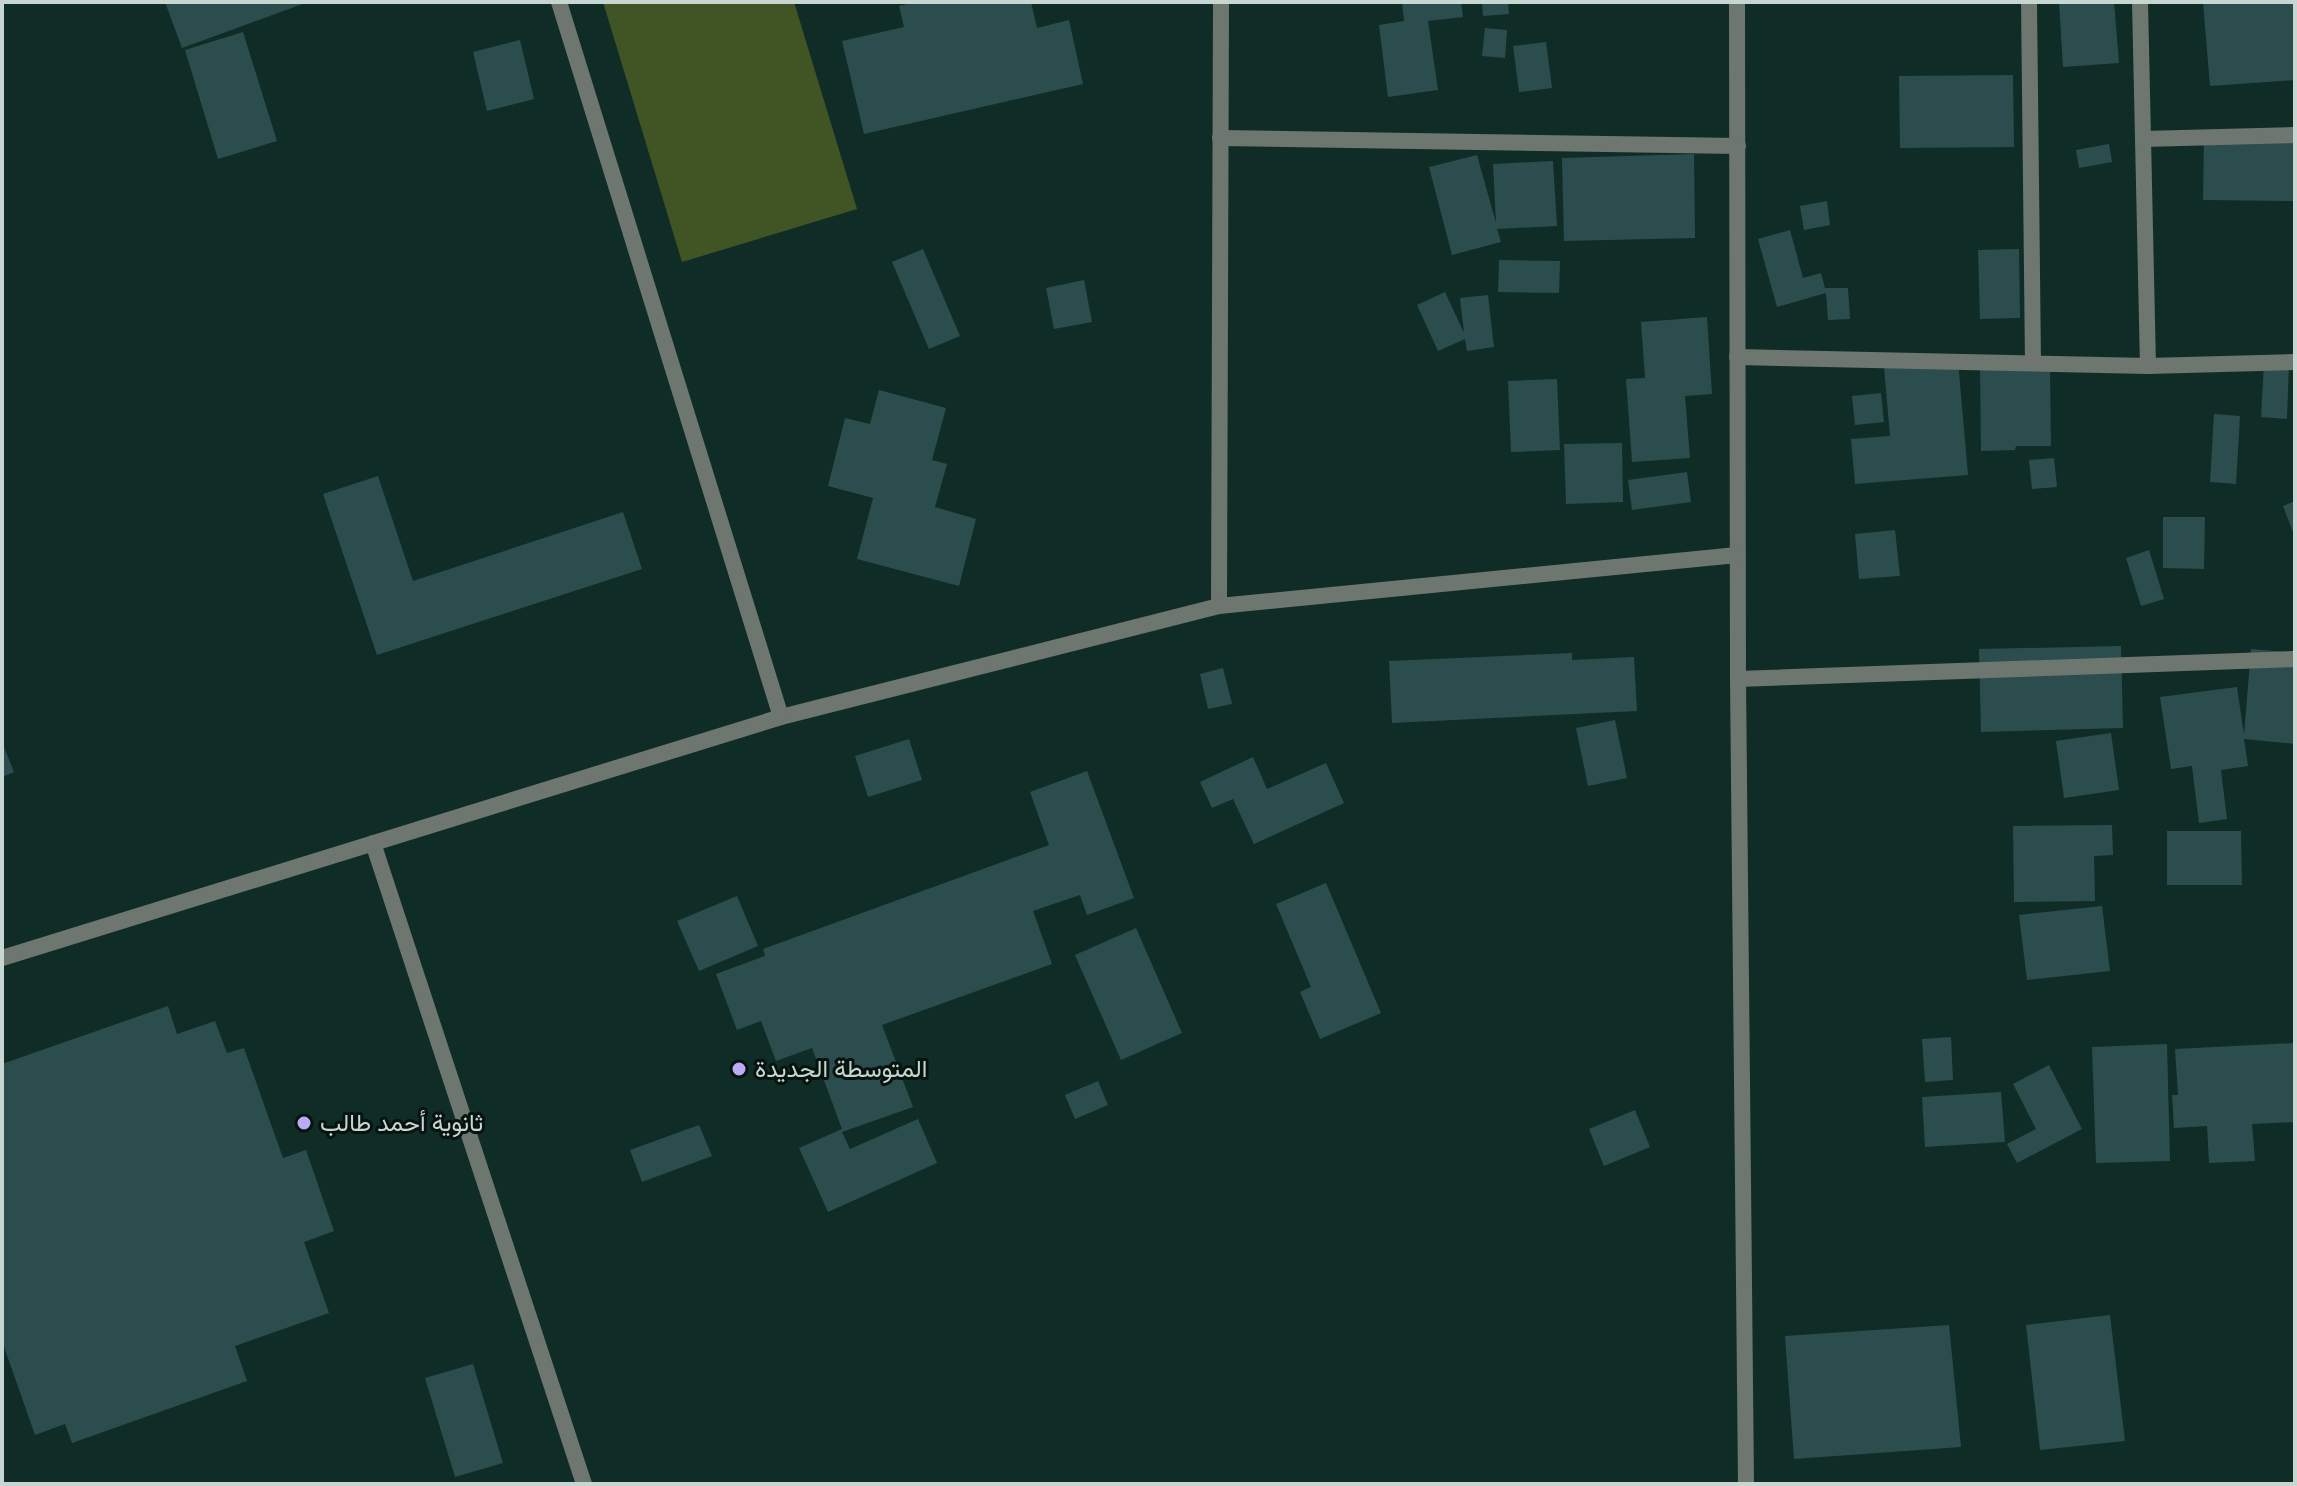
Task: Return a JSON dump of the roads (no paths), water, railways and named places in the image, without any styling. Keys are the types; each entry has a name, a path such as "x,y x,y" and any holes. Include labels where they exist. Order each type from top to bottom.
{"street":[{"path":"559,2 781,717"},
{"path":"1219,606 1221,2"},
{"path":"1737,2 1737,555 1746,1484"},
{"path":"2029,2 2033,363"},
{"path":"2140,2 2148,366"},
{"path":"2143,139 2295,135"},
{"path":"1220,138 1738,146"},
{"path":"1737,357 2148,366 2295,362"},
{"path":"2,958 781,717 1219,606 1737,555"},
{"path":"1738,679 2295,659"},
{"path":"373,843 584,1484"}],"place":[{"name":"المتوسطة الجديدة","path":"739,1069"},
{"name":"ثانوية أحمد طالب","path":"304,1123"}]}
